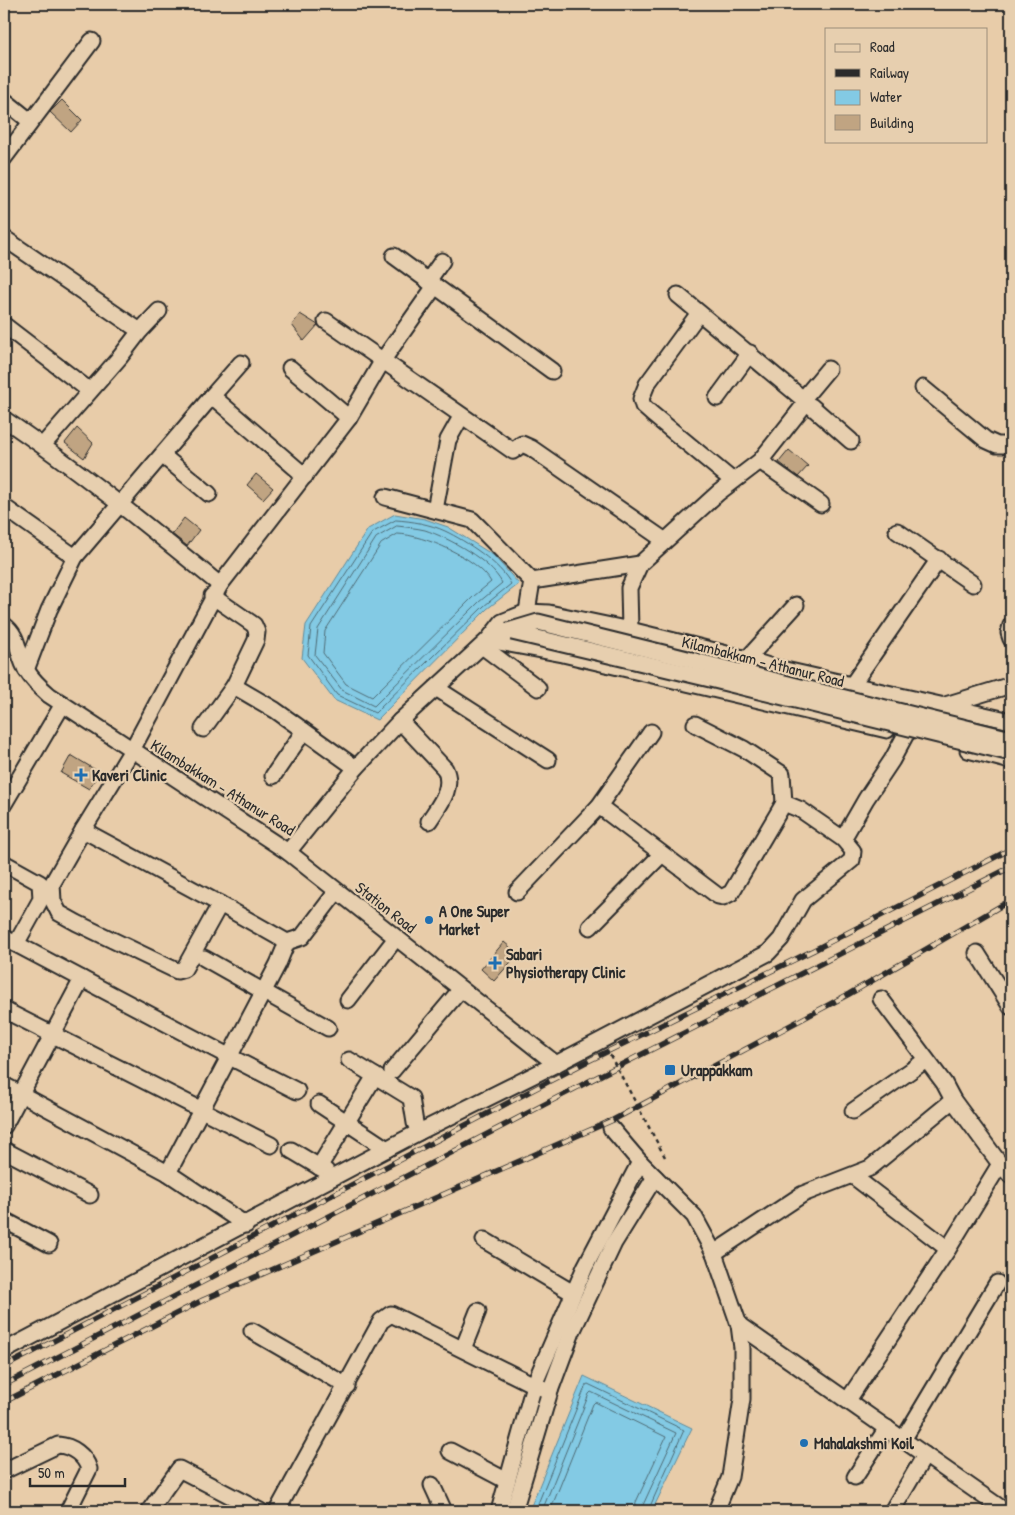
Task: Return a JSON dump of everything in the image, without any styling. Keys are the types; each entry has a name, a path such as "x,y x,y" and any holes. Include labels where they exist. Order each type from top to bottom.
{"street":[{"path":"4,158 30,120 92,40"},
{"path":"4,100 30,120"},
{"path":"4,238 140,331"},
{"path":"394,256 552,371"},
{"path":"220,904 184,969 177,970 77,924 59,913 52,902 52,884 132,750 216,590 349,418 382,360 431,283 442,261"},
{"path":"678,295 750,353 851,440"},
{"path":"43,445 159,311"},
{"path":"699,313 647,384 641,399 643,406 733,481"},
{"path":"326,321 513,452 522,444 531,448 664,540"},
{"path":"4,325 90,391"},
{"path":"717,398 750,353"},
{"path":"26,670 49,610 75,557 241,363"},
{"path":"290,368 349,418"},
{"path":"630,630 629,588 640,564 664,540 733,481 760,461 828,369"},
{"path":"923,388 986,440 996,445 1011,445"},
{"path":"212,396 305,476"},
{"path":"435,510 448,440 460,416"},
{"path":"4,418 121,504 254,625 256,640 234,686 203,729"},
{"path":"162,455 209,494"},
{"path":"760,461 821,504"},
{"path":"385,497 472,520 532,581"},
{"path":"4,507 75,557"},
{"path":"897,530 973,584"},
{"path":"852,685 939,559"},
{"path":"532,581 640,564"},
{"path":"527,612 532,581"},
{"path":"747,659 796,605"},
{"path":"485,643 502,622 527,612 549,613 630,630 772,667 1011,721"},
{"name":"Kilambakkam - Athanur Road","path":"4,625 16,639 26,670 35,682 63,704 288,852 356,768 400,721 485,643 508,631 538,622 1011,739"},
{"path":"1011,625 1009,633 1011,639"},
{"name":"Kilambakkam - Athanur Road","path":"508,631 1011,753"},
{"path":"485,643 538,688"},
{"path":"485,643 563,654 906,734 1011,761"},
{"path":"843,839 906,734 942,706 1011,685"},
{"path":"234,686 275,710 356,768"},
{"path":"436,688 548,760"},
{"path":"4,804 63,704"},
{"path":"400,721 445,769 449,778 445,794 429,821"},
{"path":"599,806 718,896 726,896 731,893 784,803 782,774 744,749 695,724"},
{"path":"273,776 304,731"},
{"path":"517,892 599,806 651,732"},
{"path":"4,1351 246,1225 419,1132 556,1064 768,953 781,939 796,909 803,900 852,860 853,851 843,839 801,810 784,803"},
{"path":"83,830 287,942"},
{"name":"Station Road","path":"288,852 556,1064"},
{"path":"590,927 662,854"},
{"path":"4,863 40,883 41,899 10,941 297,1091"},
{"path":"168,1173 230,1057 287,942 302,937 337,891"},
{"path":"348,1000 396,938"},
{"path":"976,953 1011,1007"},
{"path":"204,958 328,1028"},
{"path":"4,1126 82,979"},
{"path":"392,1071 461,989"},
{"path":"881,999 944,1083 952,1100 1011,1176"},
{"path":"4,1010 271,1145"},
{"path":"349,1060 411,1098 415,1123 419,1132"},
{"path":"853,1111 926,1060"},
{"path":"319,1167 375,1076"},
{"path":"4,1085 168,1173 246,1225"},
{"path":"714,1253 803,1194 854,1176 870,1168 952,1100"},
{"path":"319,1104 387,1149"},
{"path":"611,1128 640,1162 694,1216 714,1253 739,1325 742,1348 742,1399 730,1477 716,1511"},
{"path":"4,1150 90,1195"},
{"path":"291,1150 335,1177"},
{"path":"499,1511 534,1385 573,1293 610,1216 640,1162"},
{"path":"848,1400 948,1249 1000,1164"},
{"path":"854,1176 948,1249"},
{"path":"514,1511 550,1391 572,1332 614,1243 655,1177"},
{"path":"4,1220 49,1244"},
{"path":"484,1240 573,1293"},
{"path":"903,1440 997,1283"},
{"path":"463,1349 478,1311"},
{"path":"277,1511 381,1321 391,1314 534,1385 550,1391"},
{"path":"739,1325 1005,1511"},
{"path":"252,1331 347,1386"},
{"path":"854,1477 887,1428"},
{"path":"4,1471 58,1445 73,1449 86,1461 89,1470 68,1511"},
{"path":"450,1451 507,1481"},
{"path":"892,1511 925,1455"},
{"path":"149,1511 179,1469 260,1511"},
{"path":"432,1485 444,1511"}],"path":[{"path":"610,1055 665,1157"}],"water":[{"path":"395,514 425,519 448,527 493,555 519,584 487,609 377,720 334,700 302,658 306,625 368,529"},
{"path":"584,1376 692,1428 652,1511 529,1511"}],"building":[{"path":"62,100 82,120 71,132 50,112"},
{"path":"300,314 318,325 304,341 292,325"},
{"path":"77,428 93,443 84,458 65,443"},
{"path":"789,450 808,466 798,477 779,462"},
{"path":"256,474 273,488 263,499 247,485"},
{"path":"184,518 199,530 187,546 172,534"},
{"path":"71,755 99,772 89,789 61,773"},
{"path":"504,942 518,954 494,981 481,969"}],"railway":[{"path":"4,1367 584,1063 814,950 1011,849"},
{"path":"4,1385 601,1075 1011,867"},
{"path":"4,1402 203,1300 613,1120 849,994 1011,900"}],"place":[{"name":"Kaveri Clinic","path":"81,775"},
{"name":"A One Super Market","path":"429,920"},
{"name":"Sabari Physiotherapy Clinic","path":"495,963"},
{"name":"Urappakkam","path":"670,1070"},
{"name":"Mahalakshmi Koil","path":"804,1443"}]}
